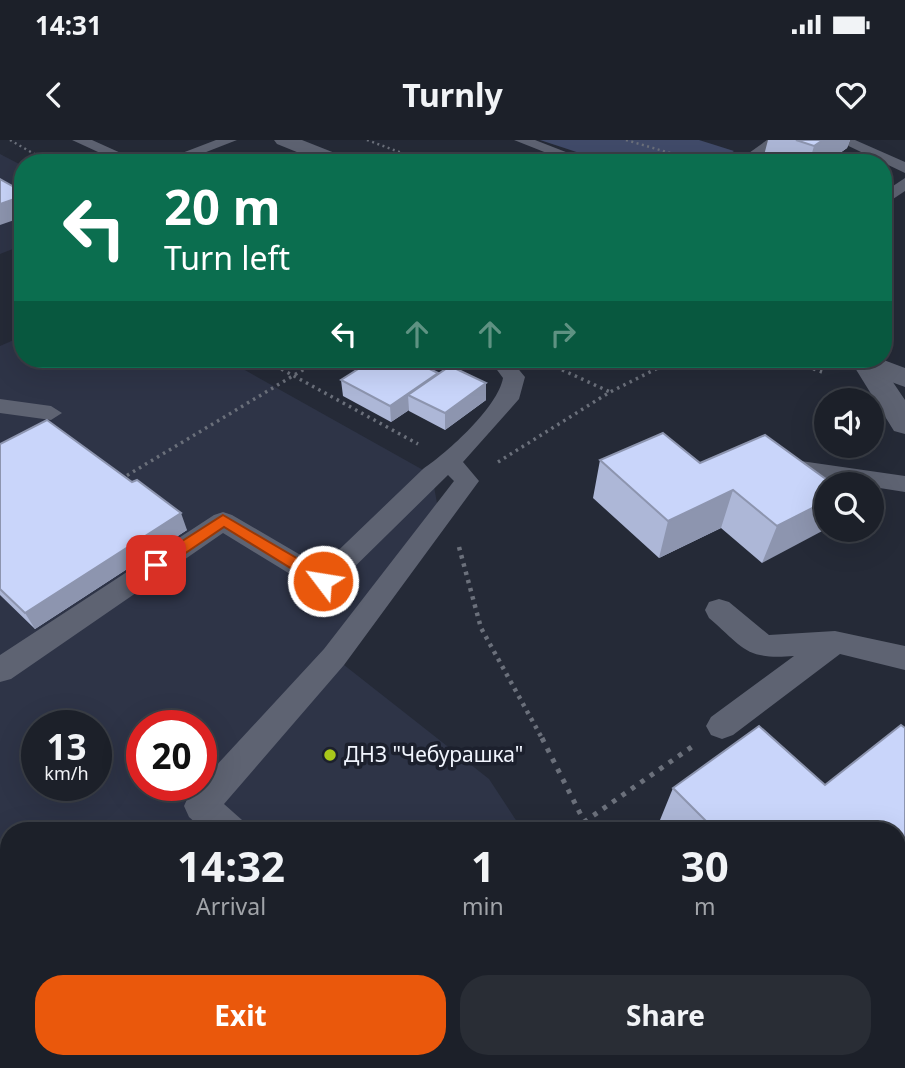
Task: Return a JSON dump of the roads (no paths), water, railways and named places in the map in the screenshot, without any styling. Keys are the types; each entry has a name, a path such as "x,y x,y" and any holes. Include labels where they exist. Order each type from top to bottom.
{"street":[{"path":"284,140 320,154"},
{"path":"865,368 905,424"},
{"path":"879,368 905,378"}],"lane":[{"path":"79,140 114,154"},
{"path":"189,154 230,140"},
{"path":"521,140 561,154"},
{"path":"756,154 778,140"},
{"path":"843,140 874,154"},
{"path":"220,822 201,806 334,657 511,394 514,377 506,368"},
{"path":"0,406 51,413"},
{"path":"758,463 905,484"},
{"path":"0,670 223,520 323,581 432,475 458,471"},
{"path":"719,610 763,647 835,642 905,658"},
{"path":"722,726 835,642"}],"place":[{"name":"ДНЗ \"Чебурашка\"","path":"330,755"}]}
